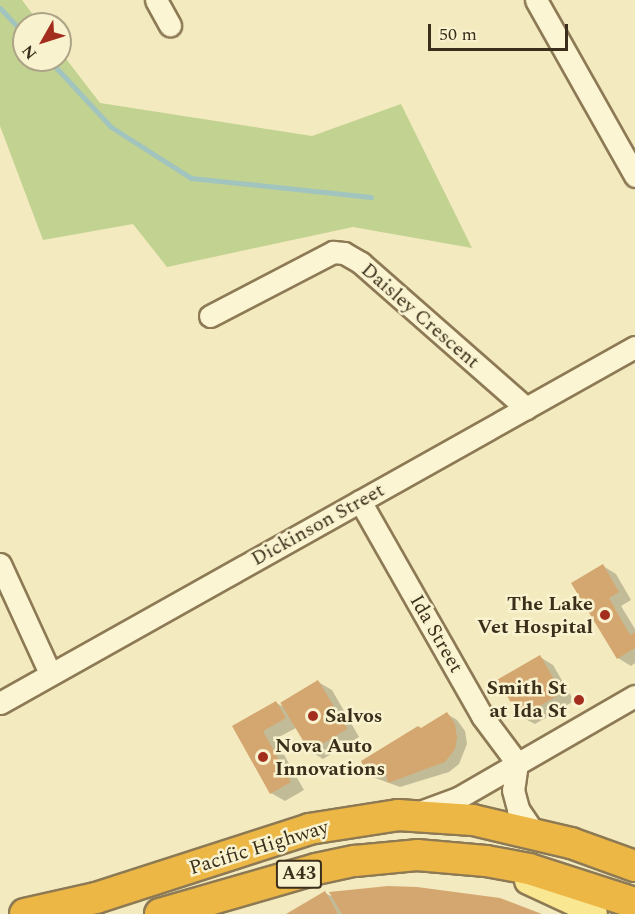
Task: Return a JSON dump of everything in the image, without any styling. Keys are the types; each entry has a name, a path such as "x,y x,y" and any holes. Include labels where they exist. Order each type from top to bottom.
{"highway":[{"name":"Pacific Highway","path":"25,914 96,898 309,829 384,817 411,815 473,820 536,834 635,866"},
{"name":"Pacific Highway","path":"160,914 316,868 355,861 417,855 486,861 529,869 635,903"}],"main road":[{"path":"486,861 582,905 593,914"}],"street":[{"path":"156,0 170,24"},
{"path":"536,0 635,176"},
{"name":"Daisley Crescent","path":"210,316 333,252 344,253 361,263 526,408"},
{"name":"Dickinson Street","path":"0,703 635,347"},
{"name":"Ida Street","path":"360,501 483,716 517,763"},
{"path":"0,564 50,673"},
{"path":"411,815 458,798 635,696"},
{"path":"517,763 513,790 518,808 536,834"}],"green space":[{"path":"0,0 22,0 31,12 12,12 12,72 72,72 72,67 100,103 312,136 401,104 472,248 353,227 167,267 133,224 43,240 0,126"}],"building":[{"name":"The Lake Vet Hospital","path":"603,564 619,592 609,598 630,635 635,632 635,648 617,659 571,583"},
{"path":"540,655 562,693 520,718 498,680"},
{"name":"Salvos","path":"318,680 347,729 310,752 280,703"},
{"name":"Nova Auto Innovations","path":"276,701 286,718 263,731 291,782 270,794 232,726"},
{"path":"447,712 455,724 457,738 455,749 445,762 388,783 386,775 369,777 361,761 418,726 421,728"},
{"path":"388,886 417,887 500,898 542,914 342,914 329,892"},
{"path":"325,891 338,914 286,914"}],"waterway":[{"path":"0,8 12,21"},
{"path":"60,72 111,127 191,178 371,197"}],"place":[{"name":"The Lake Vet Hospital","path":"605,615"},
{"name":"Smith St at Ida St","path":"579,700"},
{"name":"Salvos","path":"313,716"},
{"name":"Nova Auto Innovations","path":"263,757"}]}
